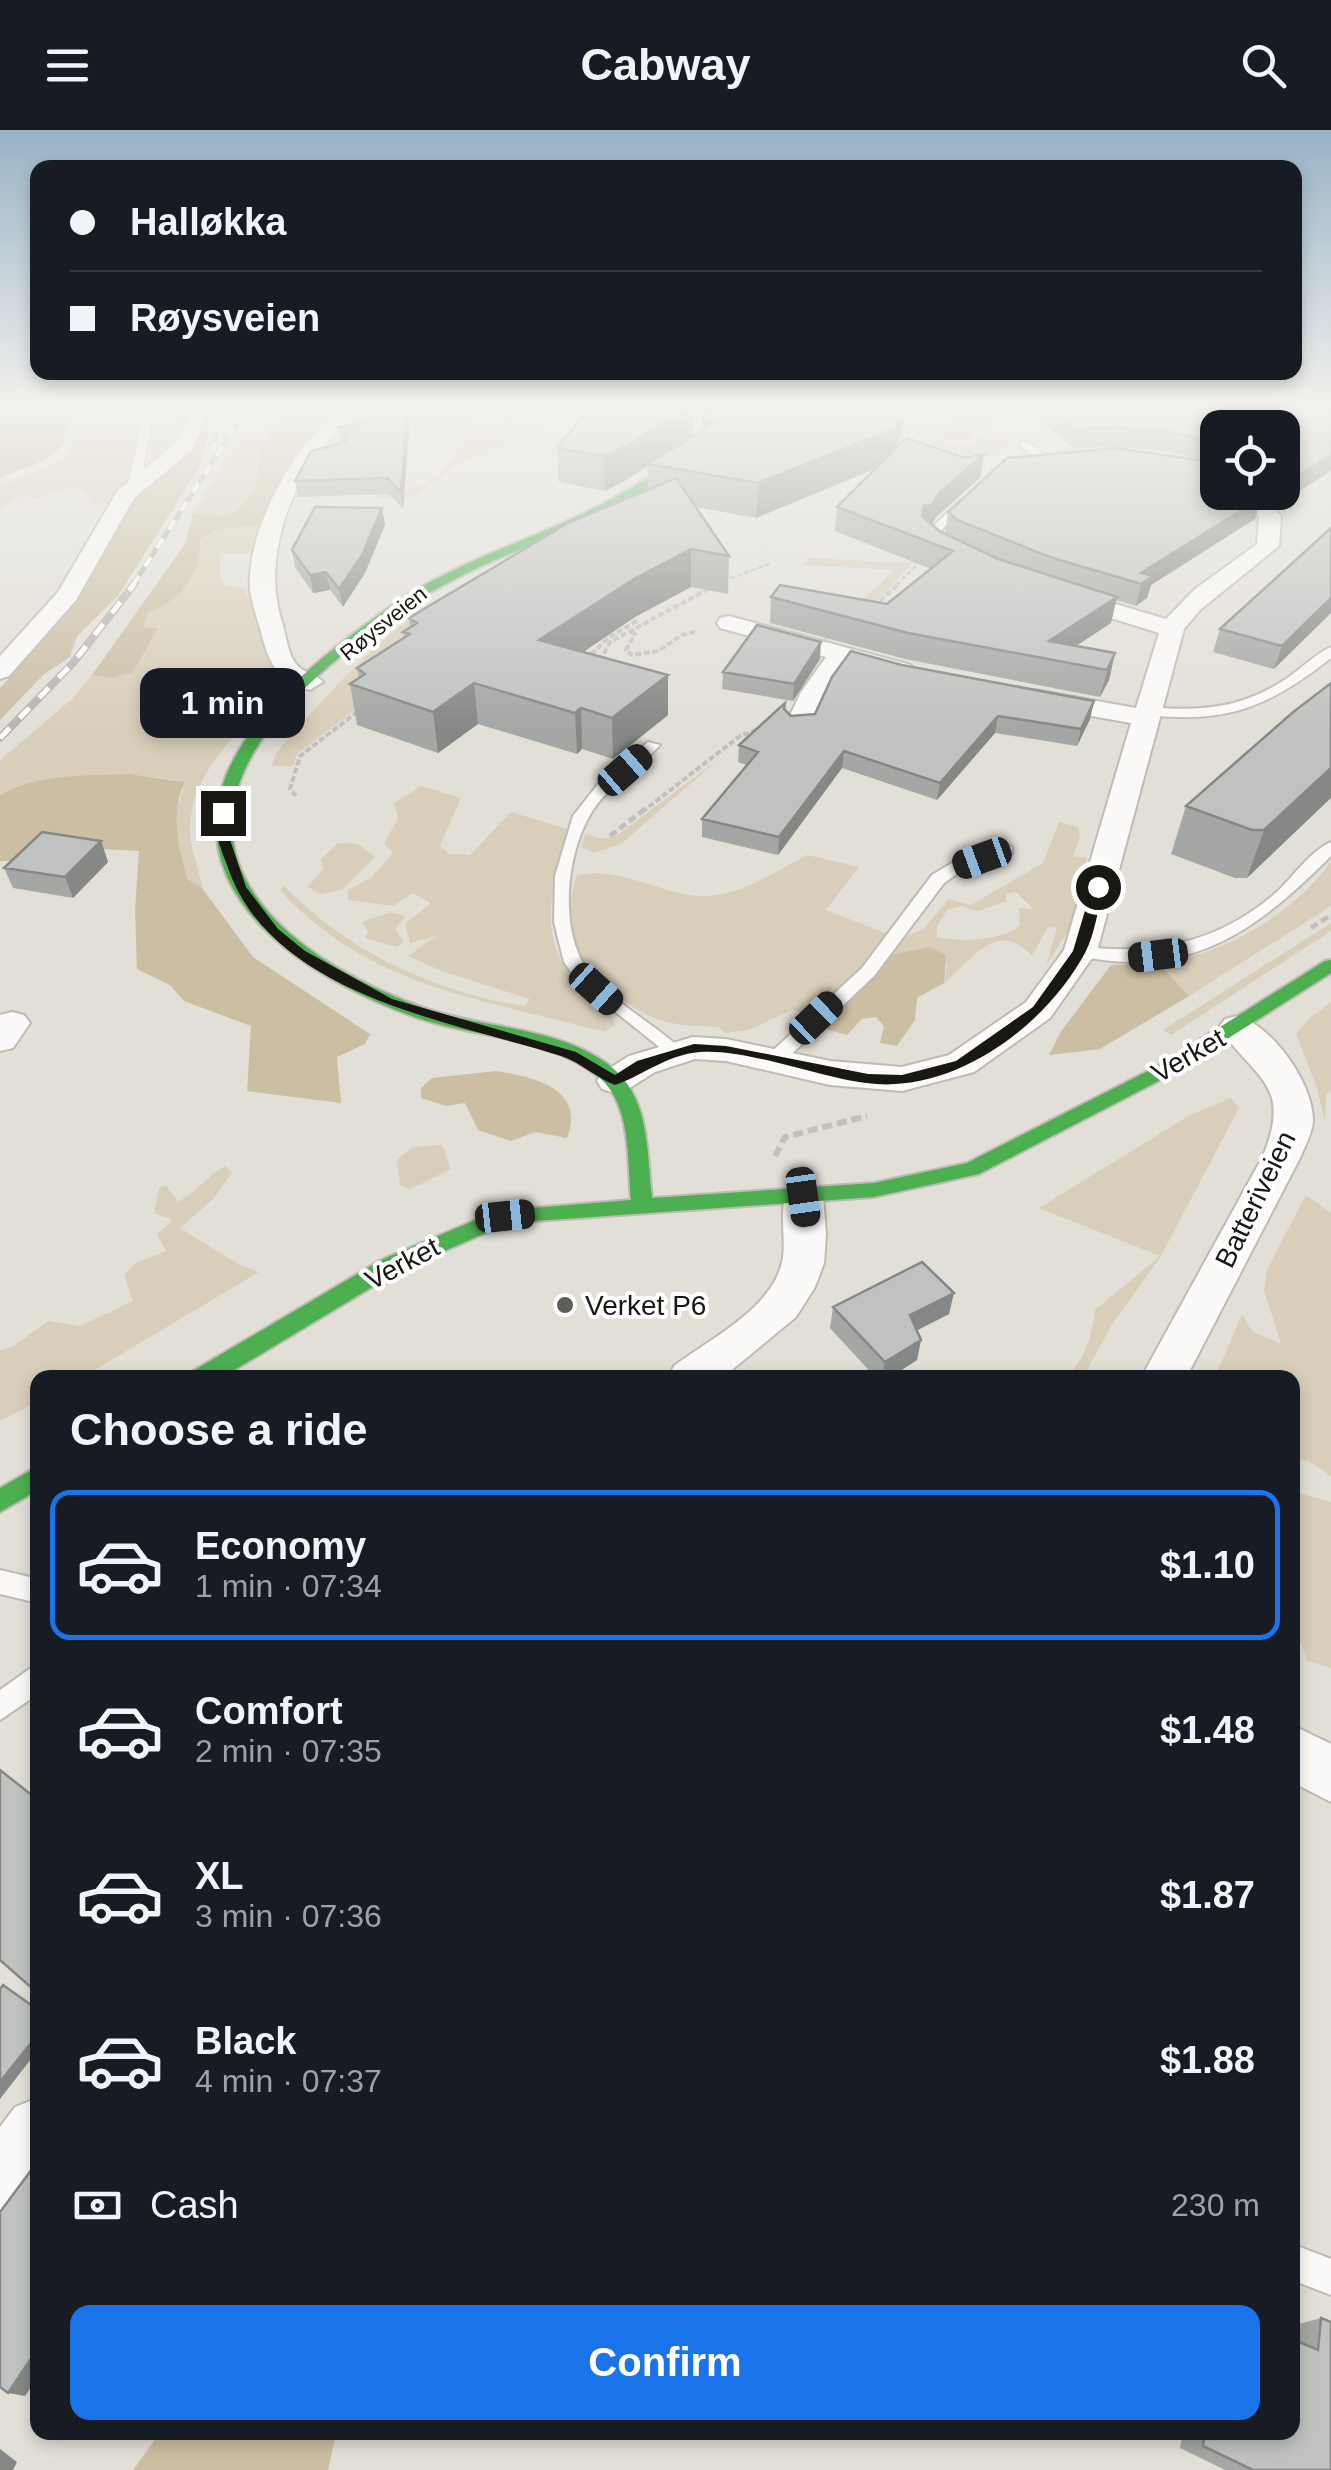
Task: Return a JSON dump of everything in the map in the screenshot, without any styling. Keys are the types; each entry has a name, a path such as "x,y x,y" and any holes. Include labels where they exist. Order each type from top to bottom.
{"street":[{"path":"0,671 68,595 113,513"},
{"path":"278,513 261,575 263,599 283,668 292,677 310,682"},
{"name":"Røysveien","path":"590,513 483,558 400,605 310,682 247,752 226,794 220,828 229,863 274,932 352,984 431,1017 571,1055 615,1081"},
{"path":"642,1206 627,1105 615,1081 673,1052 726,1050 868,1079 902,1080 961,1064 1038,1010 1080,951 1172,629 1192,603 1241,571 1268,546 1267,513"},
{"path":"1036,587 1172,629"},
{"path":"729,623 920,674"},
{"path":"802,718 832,653"},
{"path":"1016,694 1147,714"},
{"name":"Verket","path":"215,1370 469,1228 505,1216 803,1197 874,1190 972,1170 1166,1070 1331,965"},
{"name":"Batteriveien","path":"1166,1370 1282,1156 1294,1122 1279,1074 1262,1049 1237,1027"},
{"path":"700,1370 770,1315 798,1286 806,1262 808,1235 803,1197"},
{"path":"0,1501 30,1481"},
{"path":"1300,1756 1331,1775"},
{"path":"0,2181 30,2141"}],"lane":[{"path":"943,547 942,522 952,513"},
{"path":"1147,714 1202,716 1240,710 1280,691 1331,651"},
{"path":"653,745 597,795 582,816 569,857 559,919 569,954 581,976 673,1052"},
{"path":"1080,951 1127,959 1192,948 1264,912 1331,847"},
{"path":"774,1060 868,972 938,879 958,866 1006,850"},
{"path":"0,1582 30,1588"},
{"path":"0,1707 30,1683"},
{"path":"1300,2265 1331,2277"}],"path":[{"path":"832,653 919,562 943,547"},
{"path":"598,665 610,642 715,585 769,564"},
{"path":"582,663 608,638 638,620"},
{"path":"630,632 635,634 626,650 632,655 658,652 682,635 695,632"},
{"path":"296,796 290,789 300,756 370,702"},
{"path":"569,857 614,834 651,808 740,736 802,718"},
{"path":"1298,936 1331,915"},
{"path":"775,1162 775,1150 785,1137 880,1113"}],"shaded area":[{"path":"122,513 170,513 118,596 77,636 70,657 44,674 0,720 0,688 44,638 111,541"},
{"path":"193,513 268,513 263,525 219,529 199,539 194,574 170,602 149,612 143,627 158,629 132,673 111,678 92,675 185,544"},
{"path":"194,513 231,513 216,517"},
{"path":"263,525 250,553 220,553 220,579 225,586 244,588 256,612 271,650 275,690 219,755 198,791 190,834 202,888 187,880 174,820 185,782 130,776 45,781 28,783 0,795 0,760 72,699 92,675 111,678 157,629 143,627 168,580 200,538 230,527"},
{"path":"514,558 360,706 297,754 293,766 271,766 277,752 305,720 383,641 441,597"},
{"path":"808,558 914,561 874,605 824,642 823,634 895,570 803,565"},
{"path":"719,759 621,844 594,853 582,847 585,834 603,839 616,836"},
{"path":"128,774 185,782 176,818 187,879 202,888 253,957 370,1034 365,1044 337,1057 341,1103 247,1091 251,1026 184,1001 170,985 137,969 139,851 47,846 17,861 0,861 0,795 46,779"},
{"path":"421,786 461,798 440,846 449,854 470,855 511,812 567,829 551,910 556,949 565,967 615,1025 605,1031 588,1028 423,983 348,947 313,922 280,890 284,886 336,930 394,966 458,991 525,1006 530,999 408,956 436,936 410,943 405,924 431,903 413,893 393,906 348,900 348,890 372,877 393,853 384,844 398,818 394,803"},
{"path":"1059,822 1078,827 1080,837 1073,856 1087,858 1086,868 1069,929 1046,966 1057,928 1048,927 1032,956 1007,941 984,947 944,983 947,965 929,947 891,955 901,939 924,928 949,899 971,905 1043,863","holes":["1016,892 1033,909 1019,908 1020,925 1004,934 969,940 937,937 937,926 947,910 961,906 978,911 1006,901 1006,894"]},
{"path":"338,843 358,844 375,857 342,890 320,894 308,887 323,869 321,859"},
{"path":"807,855 859,867 826,910 890,935 846,984 800,1023 802,1013 793,1010 748,1030 725,1033 719,1027 680,1025 657,1019 630,1005 604,984 583,958 571,930 577,875 609,874 684,894 713,896 755,883"},
{"path":"1331,862 1331,906 1189,996 1158,963 1207,951 1254,929 1297,899"},
{"path":"390,912 406,916 395,929 404,942 397,947 365,938 368,931 362,922"},
{"path":"1331,923 1331,931 1171,1035 1163,1030"},
{"path":"929,947 946,955 944,983 917,998 915,1020 897,1046 880,1043 884,1026 876,1017 862,1019 847,1035 819,1027 865,986 891,955"},
{"path":"1158,963 1189,996 1100,1049 1049,1055 1060,1033 1111,965"},
{"path":"1331,1002 1331,1090 1326,1095 1325,1123 1317,1088 1296,1034"},
{"path":"496,1071 541,1082 563,1097 571,1121 567,1138 535,1132 511,1141 478,1130 465,1103 446,1106 421,1098 421,1088 432,1078"},
{"path":"1231,1098 1239,1108 1161,1256 1113,1323 1087,1370 1072,1370 1086,1347 1095,1310 1160,1256 1039,1208 1190,1115"},
{"path":"442,1145 451,1169 409,1190 400,1185 397,1160 413,1147"},
{"path":"225,1166 232,1173 213,1199 180,1228 240,1265 259,1272 95,1370 30,1370 30,1406 0,1421 0,1350 12,1347 48,1321 80,1326 133,1301 124,1275 136,1263 166,1251 157,1234 173,1220 154,1213 159,1188 166,1185 178,1202"},
{"path":"1306,1195 1331,1213 1331,1476 1300,1459 1300,1370 1218,1370 1242,1314 1252,1331 1281,1344 1264,1290 1267,1269"},
{"path":"1300,1494 1331,1502 1331,1668 1308,1661 1300,1642"},
{"path":"154,2440 334,2440 328,2470 133,2470"}],"building":[{"path":"312,513 380,513 362,555 339,589 326,572 310,575 292,550"},
{"path":"592,513 700,513 729,556 691,549 634,579 539,640 668,675 612,718 581,708 575,713 474,683 433,712 350,684 365,674 357,668 410,634 403,632 417,623 409,618 568,523"},
{"path":"853,513 923,513 939,531 998,559 1117,597 1049,641 1115,653 1107,670 908,633 771,597 780,585 887,604 953,551"},
{"path":"949,513 1237,513 1141,573 1153,576 1141,584 1050,557 957,520"},
{"path":"1331,528 1331,598 1282,646 1220,629"},
{"path":"757,625 821,642 794,684 723,672"},
{"path":"851,651 902,665 1094,701 1081,729 998,716 940,783 844,751 779,837 702,819 758,752 739,745 785,703 784,709 791,716 815,714 832,677"},
{"path":"1331,683 1331,768 1264,830 1252,830 1186,806 1292,713"},
{"path":"42,832 101,841 65,877 4,868"},
{"path":"922,1262 954,1293 910,1315 921,1340 885,1362 833,1307"},
{"path":"0,1770 30,1794 30,1986 0,1960"},
{"path":"3,1985 30,2004 30,2044 0,2082"},
{"path":"30,2172 30,2360 8,2393 0,2387 0,2212"},
{"path":"1321,2318 1331,2322 1331,2470 1253,2470 1203,2446 1204,2440 1300,2440 1300,2342 1318,2350"}],"railway":[{"path":"133,585 179,513"},
{"path":"0,738 73,663 135,583"}],"traffic: fast":[{"path":"594,513 429,588 337,654 294,693 256,737 230,786 222,828 230,867 249,902 278,933 312,960 388,1000 445,1020 549,1045 594,1064 610,1076 627,1103 632,1120 642,1206"},
{"path":"214,1370 389,1266 505,1216 874,1190 972,1169 1165,1070 1331,965"},
{"path":"0,1501 30,1481"}],"place":[{"name":"Verket P6","path":"565,1305"}],"route":[{"path":"223,813 220,828 240,888 274,932 324,970 388,1002 431,1017 571,1055 615,1081 642,1064 694,1048 726,1050 868,1079 902,1080 961,1064 1038,1010 1080,951 1098,887"}]}
